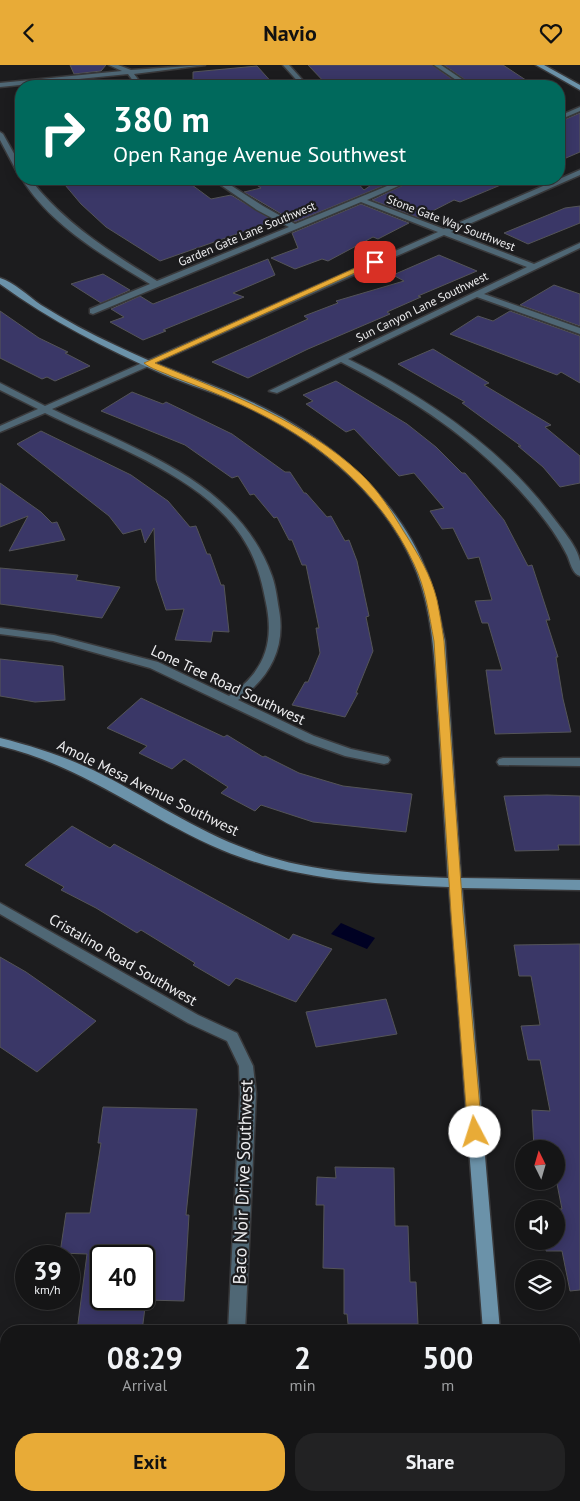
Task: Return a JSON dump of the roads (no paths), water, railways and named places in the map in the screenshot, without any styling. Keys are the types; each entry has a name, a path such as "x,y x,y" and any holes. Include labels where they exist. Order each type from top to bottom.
{"street":[{"path":"112,65 130,72 136,80"},
{"path":"130,72 136,65"},
{"path":"50,80 202,65"},
{"path":"286,65 300,80"},
{"path":"437,65 460,80"},
{"path":"539,65 580,88"},
{"path":"0,85 15,84"},
{"path":"565,115 580,109"},
{"path":"0,133 15,161"},
{"path":"565,179 580,172"},
{"path":"31,185 43,200 99,249 156,284"},
{"path":"225,185 260,209 293,226"},
{"name":"Garden Gate Lane Southwest","path":"93,311 395,185"},
{"path":"0,429 550,185"},
{"name":"Stone Gate Way Southwest","path":"359,199 534,267"},
{"name":"Sun Canyon Lane Southwest","path":"274,391 580,245"},
{"path":"0,280 66,324 148,363 245,403 288,425 321,447 359,477 383,505 402,533 419,564 432,600 439,641 455,883 492,1325"},
{"path":"476,294 580,331"},
{"path":"341,359 378,376 423,403 462,429 504,465 548,518 566,544 580,573"},
{"path":"0,387 147,455 200,488 223,507 243,530 260,557 273,589 276,632 268,664 251,688 231,700"},
{"name":"Lone Tree Road Southwest","path":"0,631 54,638 154,665 310,739 348,753 384,760"},
{"name":"Amole Mesa Avenue Southwest","path":"0,742 57,759 102,780 226,847 276,864 341,877 455,883 580,885"},
{"path":"503,762 580,762"},
{"name":"Cristalino Road Southwest","path":"0,907 193,1019 232,1037"},
{"name":"Baco Noir Drive Southwest","path":"232,1037 246,1066 248,1094 237,1325"}],"water":[{"path":"341,923 375,938 367,949 331,934"}]}
